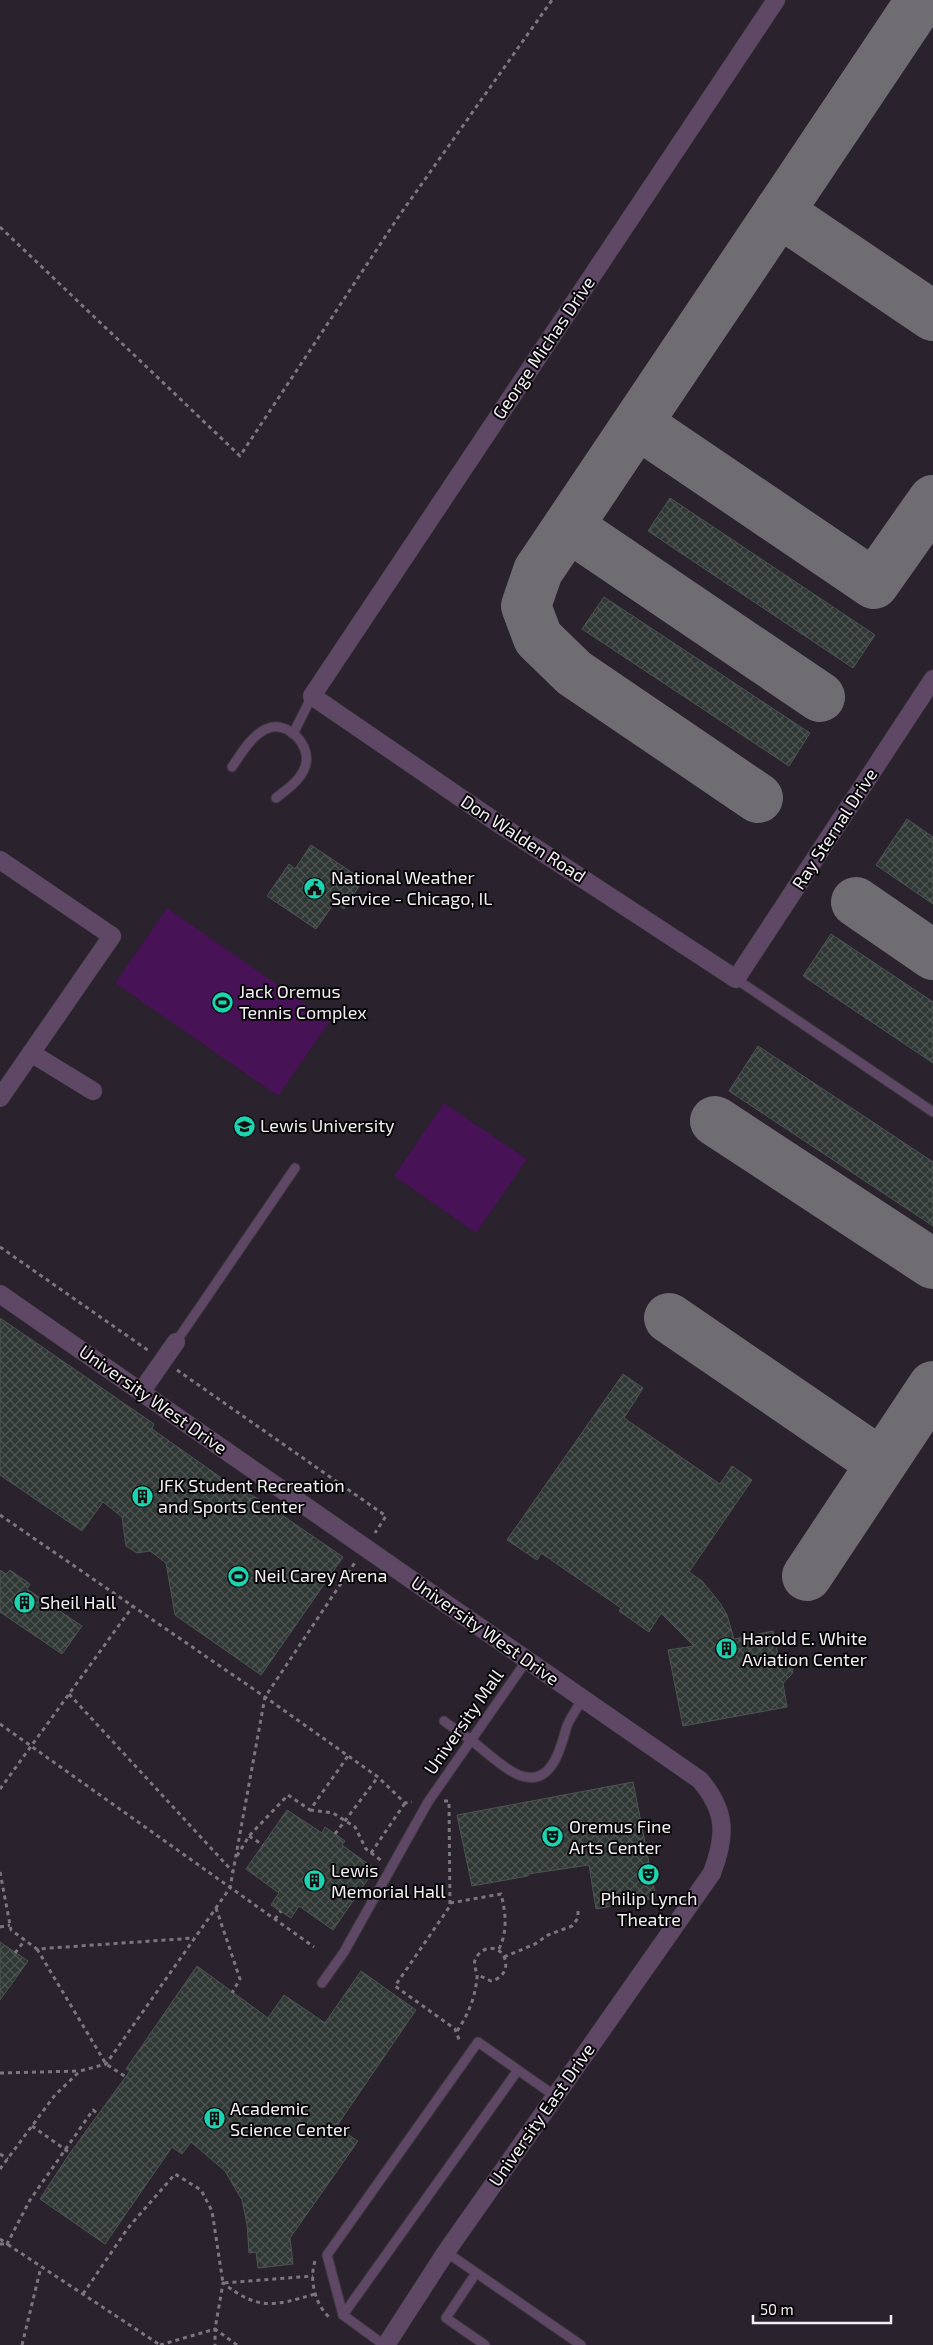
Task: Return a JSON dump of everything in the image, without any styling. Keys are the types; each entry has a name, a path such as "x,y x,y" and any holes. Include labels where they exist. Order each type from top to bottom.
{"street":[{"name":"George Michas Drive","path":"312,696 776,0"},
{"name":"Ray Sternal Drive","path":"736,979 933,679"},
{"name":"Don Walden Road","path":"312,696 499,824 736,979"},
{"path":"0,860 112,936 0,1098"},
{"path":"31,1052 93,1092"},
{"name":"University West Drive","path":"0,1294 700,1780"},
{"path":"141,1392 176,1342"},
{"name":"University East Drive","path":"385,2345 446,2252 712,1873 718,1856 722,1819 714,1796 700,1780"}],"lane":[{"path":"294,734 312,696"},
{"path":"232,767 247,746 267,728 276,728 294,734 304,749 306,767 296,782 276,798"},
{"path":"736,979 933,1112"},
{"path":"176,1342 295,1168"},
{"name":"University Mall","path":"322,1983 344,1952 428,1802 527,1660"},
{"path":"444,1721 472,1740 506,1769 519,1776 536,1777 545,1773 552,1766 568,1724 583,1699"},
{"path":"385,2345 343,2315 327,2255 478,2042 555,2096"},
{"path":"343,2315 518,2070"},
{"path":"446,2252 581,2345"},
{"path":"476,2273 446,2318 485,2345"}],"path":[{"path":"0,227 240,456 399,216 552,0"},
{"path":"0,1247 386,1516 266,1697 230,1888 106,2064 80,2071 0,2073"},
{"path":"0,1515 266,1697 378,1777 405,1802 449,1801 450,1906 394,1986 456,2031 461,2040 456,2048"},
{"path":"0,1789 133,1606"},
{"path":"69,1694 233,1872"},
{"path":"0,1724 314,1947"},
{"path":"310,1810 348,1756"},
{"path":"335,1834 346,1822 378,1777"},
{"path":"235,1859 249,1836 288,1795 310,1810 333,1813 355,1827 366,1849 382,1861"},
{"path":"371,1853 405,1802"},
{"path":"249,1836 263,1845"},
{"path":"0,1872 11,1930 37,1949 106,2064 126,2077"},
{"path":"450,1903 501,1894 506,1928 503,1942 498,1951"},
{"path":"216,1907 240,1979 232,1993"},
{"path":"504,1957 535,1944 548,1935 572,1926 578,1918 578,1909"},
{"path":"275,1920 281,1911"},
{"path":"0,1927 10,1925"},
{"path":"37,1949 195,1938"},
{"path":"15,1953 25,1940"},
{"path":"486,1949 498,1951 504,1957 506,1968 501,1977 491,1981 482,1979 478,1975 474,1966 477,1956 486,1949"},
{"path":"456,2031 470,2008 478,1975"},
{"path":"0,2169 55,2096 80,2071"},
{"path":"7,2244 30,2200 93,2110 98,2114"},
{"path":"32,2126 70,2152"},
{"path":"0,2154 8,2159"},
{"path":"83,2294 128,2228 175,2174 201,2190 212,2211 224,2283 215,2330 215,2345"},
{"path":"0,2239 160,2345 215,2330 237,2345"},
{"path":"0,2244 7,2244"},
{"path":"315,2259 313,2276 315,2294 321,2309 334,2321"},
{"path":"22,2345 41,2267"},
{"path":"224,2283 313,2276"},
{"path":"224,2283 238,2294 258,2304 277,2304 315,2294"}],"shaded area":[{"path":"0,0 933,0 933,2345 0,2345"},
{"name":"Jack Oremus Tennis Complex","path":"167,908 330,1021 278,1096 115,983"},
{"path":"444,1103 527,1159 476,1233 394,1176"}],"building":[{"path":"670,498 875,635 853,668 648,531"},
{"path":"604,597 810,733 789,766 582,629"},
{"path":"907,819 933,837 933,904 876,865"},
{"name":"National Weather Service - Chicago, IL","path":"311,845 363,880 344,909 335,902 316,929 267,896 289,864 295,869"},
{"path":"831,934 933,1002 933,1063 803,976"},
{"path":"758,1046 933,1162 933,1226 729,1091"},
{"name":"JFK Student Recreation and Sports Center","path":"0,1318 154,1424 152,1429 223,1479 260,1500 343,1557 261,1675 175,1615 166,1563 150,1551 137,1553 126,1546 122,1517 103,1502 82,1531 0,1475"},
{"path":"623,1374 643,1388 624,1418 720,1484 732,1466 752,1480 689,1572 702,1581 720,1603 727,1615 734,1639 773,1631 778,1655 789,1660 793,1669 792,1674 783,1683 787,1707 683,1726 668,1650 694,1646 661,1613 649,1632 619,1611 621,1608 541,1553 537,1560 507,1540"},
{"name":"Sheil Hall","path":"0,1570 6,1574 10,1570 30,1584 27,1589 82,1626 62,1654 0,1612"},
{"name":"Oremus Fine Arts Center","path":"633,1782 656,1898 596,1909 589,1865 528,1874 528,1876 472,1886 457,1815"},
{"name":"Lewis Memorial Hall","path":"287,1810 322,1833 325,1827 345,1841 342,1845 375,1869 333,1930 299,1906 291,1918 271,1905 279,1893 246,1869"},
{"path":"0,1942 28,1961 0,2000"},
{"name":"Academic Science Center","path":"197,1966 268,2018 284,1995 325,2023 361,1971 416,2010 336,2127 358,2141 290,2238 293,2264 258,2268 256,2252 249,2253 247,2224 242,2200 225,2171 191,2142 182,2154 172,2147 105,2244 40,2199 70,2153 130,2071 126,2069"}],"taxiway":[{"path":"779,212 921,0"},
{"path":"758,798 574,673 538,638 526,606 538,571 779,212 933,316"},
{"path":"638,424 874,584 933,500"},
{"path":"569,527 820,697"},
{"path":"856,902 933,955"},
{"path":"715,1121 933,1264"},
{"path":"669,1318 881,1463"},
{"path":"807,1576 933,1386"}],"place":[{"name":"National Weather Service - Chicago, IL","path":"315,888"},
{"name":"Jack Oremus Tennis Complex","path":"223,1002"},
{"name":"Lewis University","path":"244,1126"},
{"name":"JFK Student Recreation and Sports Center","path":"142,1496"},
{"name":"Neil Carey Arena","path":"238,1576"},
{"name":"Sheil Hall","path":"24,1603"},
{"name":"Harold E. White Aviation Center","path":"726,1649"},
{"name":"Oremus Fine Arts Center","path":"553,1837"},
{"name":"Philip Lynch Theatre","path":"649,1874"},
{"name":"Lewis Memorial Hall","path":"315,1881"},
{"name":"Academic Science Center","path":"214,2119"}]}
